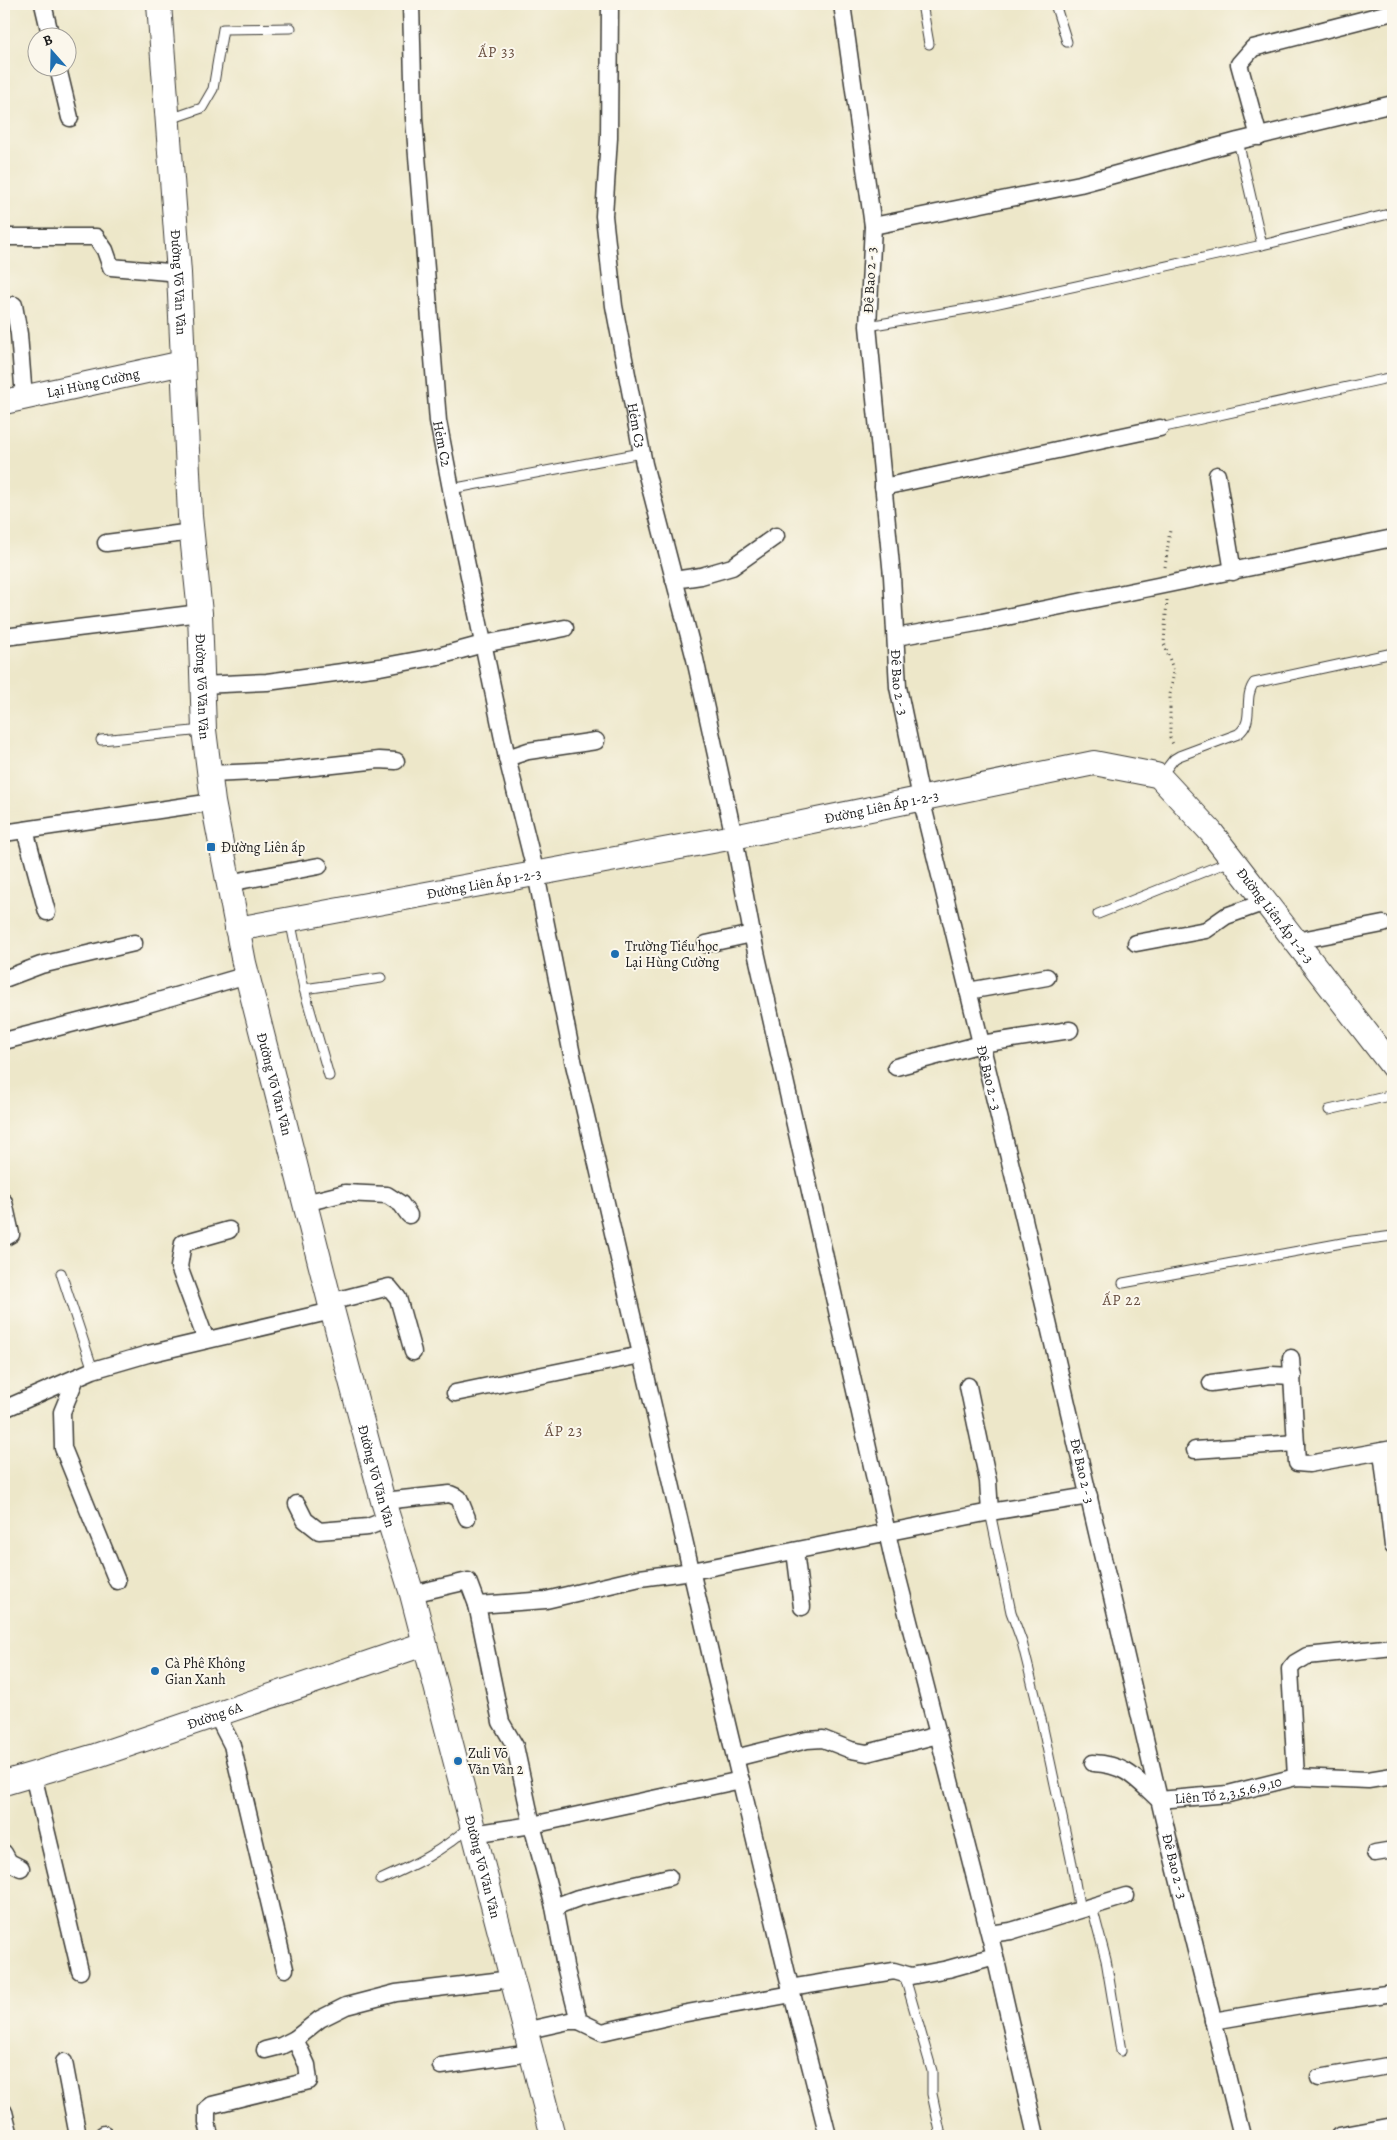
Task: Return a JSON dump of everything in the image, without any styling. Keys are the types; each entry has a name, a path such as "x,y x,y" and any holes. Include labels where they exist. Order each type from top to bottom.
{"street":[{"path":"43,4 49,28"},
{"name":"Đường Võ Văn Vân","path":"159,4 179,272 192,532 200,613 204,730 213,802 247,975 331,1306 385,1510 412,1594 524,2031 553,2136"},
{"name":"Hẻm C2","path":"412,4 414,118 436,402 451,489 507,758 536,874 573,1060 735,1758 828,2136"},
{"name":"Hẻm C3","path":"610,4 609,138 604,216 614,306 641,453 695,660 734,837 752,934 888,1533 990,1934 1036,2136"},
{"name":"Đê Bao 2 - 3","path":"842,4 873,226 868,326 896,636 898,687 921,798 982,1044 1159,1800 1242,2136"},
{"path":"1259,137 1239,64 1253,48 1393,12"},
{"path":"60,78 70,118"},
{"path":"873,226 1080,184 1238,142 1393,104"},
{"path":"4,237 96,237 105,250 111,267 179,272"},
{"path":"14,305 19,334 14,400"},
{"name":"Lại Hùng Cường","path":"14,400 183,363"},
{"path":"883,487 1160,428"},
{"path":"1216,475 1233,572"},
{"path":"106,543 192,532"},
{"path":"674,580 701,576 732,567 776,536"},
{"path":"896,636 982,622 1393,538"},
{"path":"4,637 200,613"},
{"path":"202,685 267,682 380,667 565,628"},
{"path":"507,758 528,751 596,741"},
{"path":"210,774 278,771 379,760 396,761"},
{"name":"Đường Liên Ấp 1-2-3","path":"237,929 734,837 1094,762 1156,775 1160,778 1211,832 1393,1067"},
{"path":"4,833 213,802"},
{"path":"25,830 47,912"},
{"path":"228,883 319,866"},
{"path":"1136,943 1206,930 1226,916 1265,902"},
{"path":"1296,941 1384,924"},
{"path":"706,944 752,934"},
{"path":"4,979 41,965 134,943"},
{"path":"4,1041 141,1006 247,975"},
{"path":"968,990 1047,977"},
{"path":"896,1067 982,1044 1070,1030"},
{"path":"305,1203 345,1193 387,1195 401,1204 409,1215"},
{"path":"4,1202 11,1234 4,1238"},
{"path":"206,1340 179,1267 183,1244 229,1230"},
{"path":"4,1409 92,1370 331,1306 389,1287 398,1298 413,1352"},
{"path":"456,1394 641,1355"},
{"path":"1292,1358 1297,1463 1309,1464 1388,1450 1393,1546"},
{"path":"1211,1382 1270,1375 1293,1376"},
{"path":"76,1378 62,1412 63,1448 116,1580"},
{"path":"968,1386 988,1481 990,1512"},
{"path":"1195,1450 1296,1443"},
{"path":"297,1504 305,1520 318,1531 368,1527 385,1510 450,1494 459,1498 467,1518"},
{"path":"477,1605 546,1600 640,1578 795,1551 990,1512 1089,1496"},
{"path":"795,1551 802,1606"},
{"path":"412,1594 468,1581 477,1605 502,1722 515,1746 532,1825 554,1907 564,1966 579,2021"},
{"name":"Đường 6A","path":"4,1783 92,1757 424,1644"},
{"name":"Liên Tổ 2,3,5,6,9,10","path":"1296,1777 1290,1669 1295,1663 1307,1656 1393,1647"},
{"path":"216,1714 232,1745 285,1969"},
{"path":"735,1758 807,1740 823,1739 851,1750 867,1753 938,1735"},
{"path":"1092,1763 1110,1764 1127,1771 1159,1800"},
{"path":"33,1775 80,1972"},
{"name":"Liên Tổ 2,3,5,6,9,10","path":"1159,1800 1228,1794 1296,1777 1368,1780 1393,1776"},
{"path":"472,1829 532,1825 741,1780"},
{"path":"1375,1853 1393,1850"},
{"path":"4,1853 9,1862 21,1868"},
{"path":"554,1907 578,1898 669,1877"},
{"path":"990,1934 1011,1931 1126,1896"},
{"path":"524,2031 569,2021 579,2021 602,2032 676,2015 894,1971 911,1976 948,1969 995,1956"},
{"path":"265,2050 281,2046 295,2039 320,2019 346,2006 396,1993 511,1979"},
{"path":"1213,2021 1393,1993"},
{"path":"210,2136 206,2113 207,2108 212,2105 309,2082 306,2065 295,2039"},
{"path":"441,2066 530,2053"},
{"path":"64,2062 78,2136"},
{"path":"1319,2078 1393,2065"},
{"path":"4,2112 10,2136"},
{"path":"1339,2136 1393,2126"}],"lane":[{"path":"922,4 929,44"},
{"path":"1055,4 1067,42"},
{"path":"169,120 202,108 213,88 223,29 291,28"},
{"path":"1238,142 1262,245"},
{"path":"868,326 990,305 1262,245 1393,213"},
{"path":"1160,428 1393,377"},
{"path":"451,489 641,453"},
{"path":"1160,778 1174,759 1179,756 1238,734 1244,729 1248,722 1250,688 1254,683 1393,653"},
{"path":"102,740 204,730"},
{"path":"1098,914 1233,860"},
{"path":"290,919 304,989 329,1076"},
{"path":"304,989 381,978"},
{"path":"1329,1110 1393,1094"},
{"path":"1123,1283 1353,1241 1393,1236"},
{"path":"61,1273 92,1370"},
{"path":"990,1512 1011,1612 1022,1642 1041,1719 1071,1859 1086,1909 1106,1960 1121,2051"},
{"path":"380,1880 416,1864 472,1829"},
{"path":"904,1974 932,2071 932,2094 941,2136"}],"path":[{"path":"1170,530 1165,571 1167,585 1164,643 1174,672 1170,694 1170,738 1179,756"}],"place":[{"name":"Đường Liên ấp","path":"211,847"},
{"name":"Trường Tiểu học Lại Hùng Cường","path":"615,954"},
{"name":"Cà Phê Không Gian Xanh","path":"155,1671"},
{"name":"Zuli Võ Văn Vân 2","path":"458,1761"}],"district":[{"name":"ẤP 33","path":"497,52"},
{"name":"ẤP 22","path":"1122,1300"},
{"name":"ẤP 23","path":"564,1431"}]}
